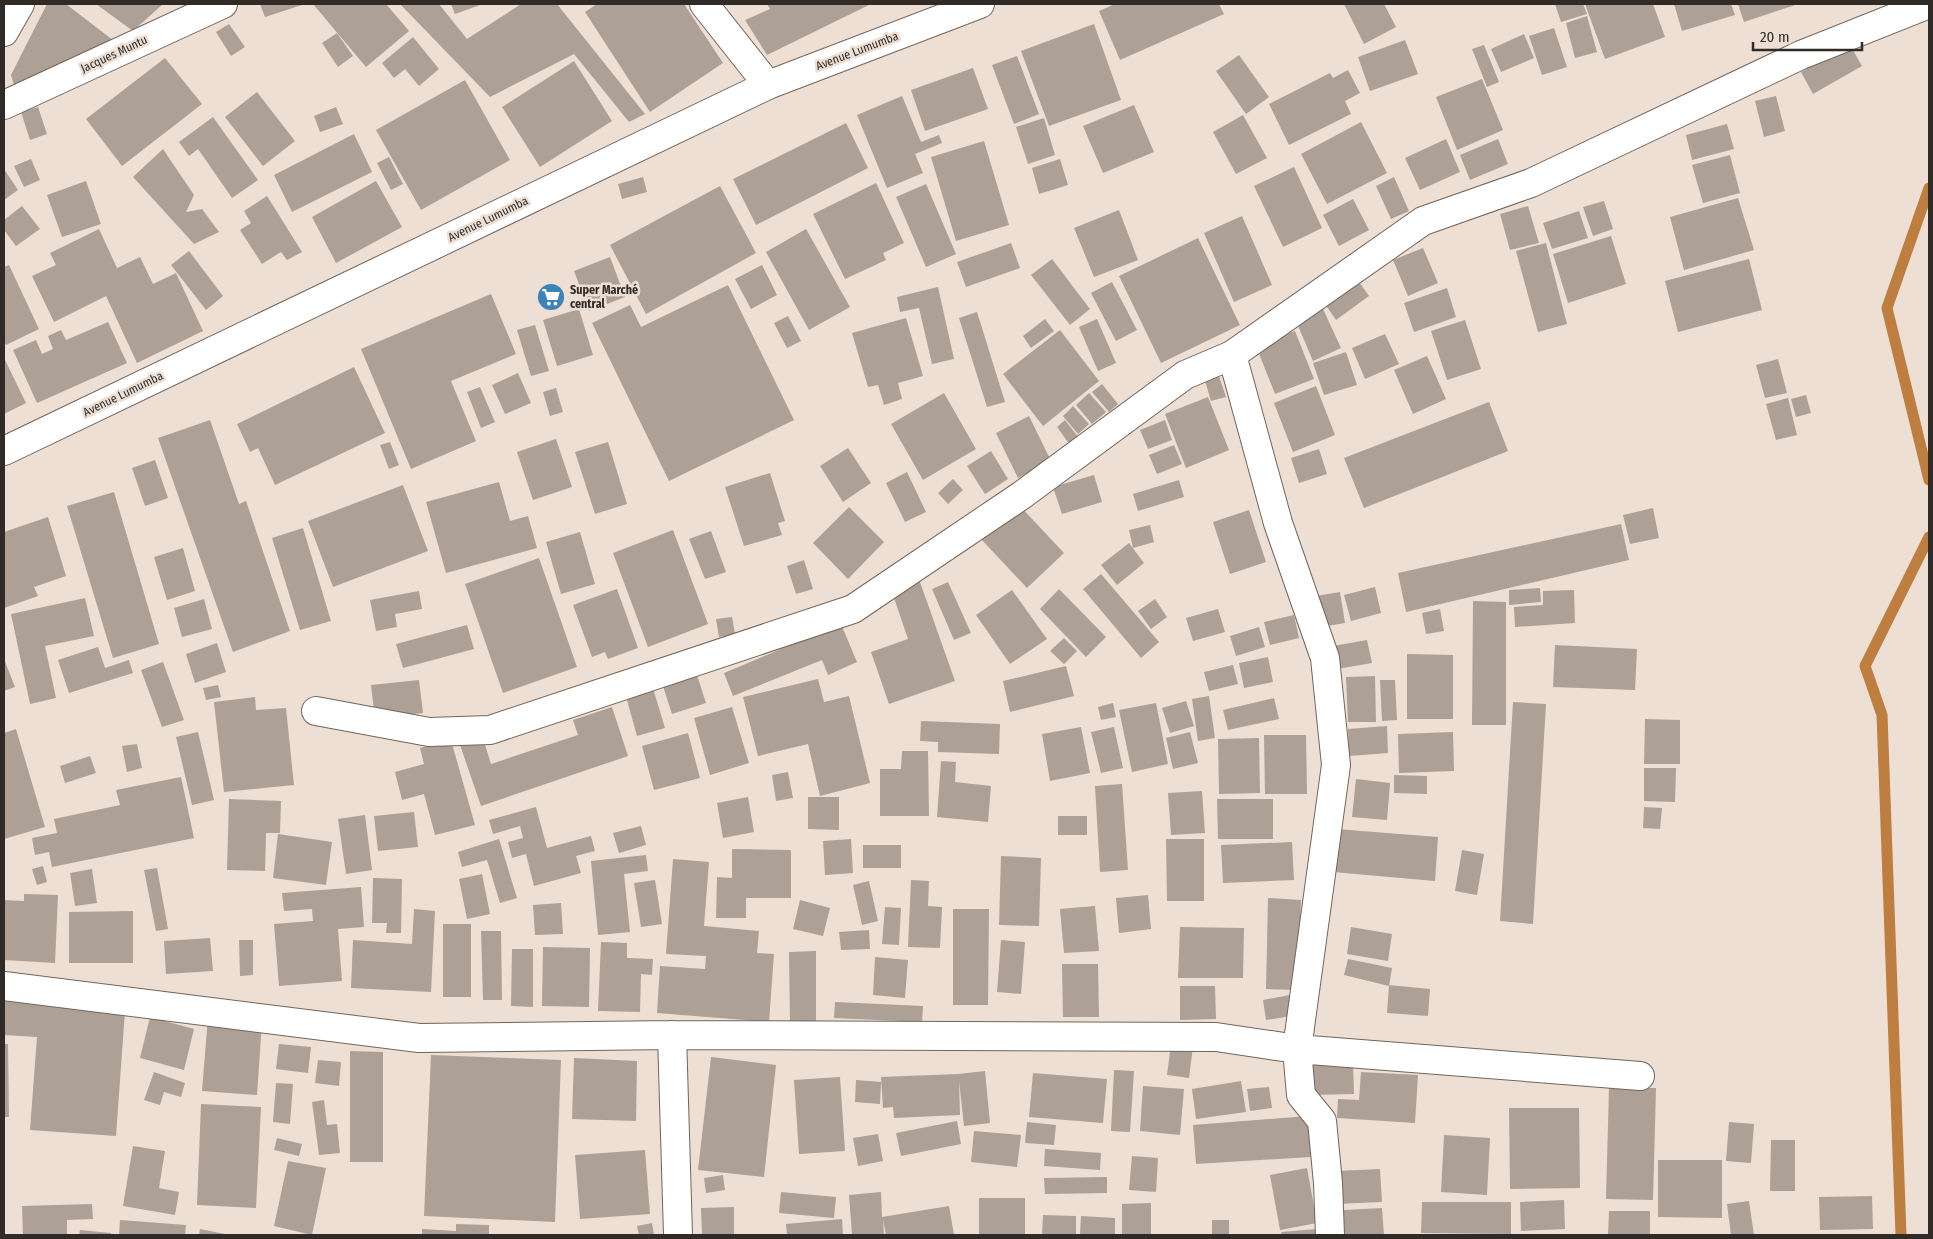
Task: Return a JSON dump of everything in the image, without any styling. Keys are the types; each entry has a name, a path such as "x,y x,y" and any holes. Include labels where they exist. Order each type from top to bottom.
{"street":[{"name":"Jacques Muntu","path":"4,105 223,4"},
{"path":"704,4 768,85"},
{"name":"Avenue Lumumba","path":"4,451 768,85 980,4"},
{"path":"316,711 429,732 490,730 854,609 1022,495 1185,375 1232,355 1423,221 1531,183 1801,55 1929,4"},
{"path":"1232,355 1278,523 1325,658 1336,765 1297,1049 1301,1095 1322,1121 1328,1183 1330,1235"},
{"path":"4,986 419,1038 672,1035 1216,1038 1297,1049 1640,1076"},
{"path":"672,1035 678,1235"}],"building":[{"path":"47,4 66,4 118,44 15,88 11,75"},
{"path":"96,4 163,4 133,31"},
{"path":"260,4 301,4 302,5 265,17"},
{"path":"313,4 386,4 409,31 366,67"},
{"path":"400,4 439,4 467,39 521,4 557,4 645,114 629,122 574,54 490,97"},
{"path":"451,4 483,4 455,14"},
{"path":"597,4 684,4 723,63 650,112 585,12"},
{"path":"767,4 871,4 767,55 745,20 770,9"},
{"path":"1115,4 1219,4 1224,14 1120,60 1099,11"},
{"path":"1344,4 1384,4 1396,27 1364,44"},
{"path":"1555,4 1583,4 1587,14 1561,22"},
{"path":"1585,4 1653,4 1665,37 1605,59"},
{"path":"1674,4 1731,4 1735,15 1682,31"},
{"path":"1738,4 1798,4 1744,22"},
{"path":"1587,16 1597,52 1575,58 1566,23"},
{"path":"229,24 245,47 231,56 216,32"},
{"path":"1094,24 1121,100 1049,126 1021,51"},
{"path":"1554,28 1567,67 1542,75 1529,36"},
{"path":"337,33 353,56 338,67 322,43"},
{"path":"1524,34 1534,58 1501,72 1491,49"},
{"path":"413,37 439,69 419,86 405,69 394,78 382,63"},
{"path":"1405,40 1418,74 1370,91 1358,57"},
{"path":"1484,45 1499,82 1487,87 1472,49"},
{"path":"1850,45 1862,66 1813,94 1801,72"},
{"path":"1239,55 1269,97 1246,114 1216,71"},
{"path":"1017,56 1039,114 1014,124 992,65"},
{"path":"165,58 202,104 122,166 86,119"},
{"path":"574,61 612,121 540,167 502,107"},
{"path":"973,68 988,109 925,131 911,90"},
{"path":"1348,70 1360,93 1345,101 1351,114 1289,145 1269,104 1330,73 1333,78"},
{"path":"1482,79 1503,130 1457,150 1436,97"},
{"path":"465,80 510,160 421,210 376,130"},
{"path":"257,92 295,141 263,166 225,117"},
{"path":"902,96 921,142 939,135 942,143 915,154 923,173 887,188 857,115"},
{"path":"1776,96 1785,131 1764,137 1755,101"},
{"path":"1134,105 1154,152 1103,173 1083,126"},
{"path":"38,107 47,134 30,140 21,112"},
{"path":"336,107 343,124 320,132 314,116"},
{"path":"1243,115 1267,158 1236,174 1213,132"},
{"path":"213,117 258,180 232,198 198,149 189,156 179,142"},
{"path":"1044,118 1055,155 1028,164 1016,127"},
{"path":"1361,122 1387,173 1327,204 1301,154"},
{"path":"846,123 868,168 756,225 733,179"},
{"path":"1727,124 1734,149 1692,160 1686,135"},
{"path":"354,134 372,172 292,212 274,175"},
{"path":"1446,139 1460,172 1420,190 1405,158"},
{"path":"1498,139 1508,164 1470,180 1460,155"},
{"path":"984,141 1009,225 956,241 931,157"},
{"path":"163,149 194,195 186,212 202,209 219,232 194,244 133,177"},
{"path":"1730,155 1740,193 1703,203 1692,165"},
{"path":"389,157 403,184 391,190 377,163"},
{"path":"31,159 40,180 24,187 14,166"},
{"path":"1060,159 1068,185 1039,194 1032,168"},
{"path":"1294,167 1322,228 1283,247 1254,186"},
{"path":"4,169 18,190 4,200"},
{"path":"643,177 647,192 622,199 618,184"},
{"path":"1394,177 1409,211 1391,219 1376,186"},
{"path":"86,181 101,224 62,237 47,195"},
{"path":"376,181 402,227 336,263 312,217"},
{"path":"876,183 904,243 883,253 886,260 845,279 813,214"},
{"path":"926,184 956,254 926,267 896,197"},
{"path":"720,186 756,253 646,314 610,245"},
{"path":"267,196 302,252 287,260 281,252 262,264 240,230 251,223 244,211"},
{"path":"1738,198 1754,250 1684,270 1670,217"},
{"path":"1353,199 1369,230 1339,246 1323,215"},
{"path":"1604,201 1613,229 1593,236 1583,207"},
{"path":"22,206 40,229 16,246 4,230 4,220"},
{"path":"1528,206 1539,243 1510,250 1500,214"},
{"path":"1119,210 1138,260 1094,277 1074,228"},
{"path":"1579,211 1588,238 1552,249 1543,223"},
{"path":"1242,216 1272,285 1234,302 1204,233"},
{"path":"99,229 117,268 140,257 153,284 176,273 203,331 137,363 106,296 54,322 32,276 56,265 50,253"},
{"path":"806,229 850,307 809,330 766,252"},
{"path":"1611,236 1626,284 1568,303 1553,254"},
{"path":"1198,238 1240,325 1161,363 1119,276"},
{"path":"1011,243 1020,268 966,287 957,262"},
{"path":"1546,243 1567,324 1538,332 1516,251"},
{"path":"1423,248 1438,283 1408,296 1393,260"},
{"path":"189,251 223,296 206,310 171,265"},
{"path":"610,257 625,297 589,311 574,271"},
{"path":"1052,259 1090,309 1070,325 1031,275"},
{"path":"1749,259 1762,310 1678,332 1665,281"},
{"path":"9,265 39,329 6,345 4,341 4,267"},
{"path":"762,265 777,295 751,309 735,279"},
{"path":"1357,279 1369,296 1336,320 1325,304"},
{"path":"1112,282 1137,330 1116,341 1091,293"},
{"path":"728,285 794,420 669,481 592,323 630,305 641,327"},
{"path":"938,287 954,359 932,364 919,308 900,312 897,297"},
{"path":"1447,288 1456,317 1414,332 1404,303"},
{"path":"491,294 516,354 451,381 476,441 411,469 361,349"},
{"path":"579,309 593,355 557,366 543,320"},
{"path":"1323,309 1341,348 1313,361 1296,321"},
{"path":"977,312 1005,402 987,407 959,318"},
{"path":"788,316 801,341 787,348 774,323"},
{"path":"906,318 923,376 898,383 902,399 884,405 878,385 868,387 852,333"},
{"path":"1045,319 1054,331 1031,348 1023,336"},
{"path":"1097,319 1116,363 1098,371 1079,327"},
{"path":"1465,320 1481,369 1447,380 1431,331"},
{"path":"108,322 127,363 37,403 13,350 36,340 42,354 53,349 48,336 61,330 66,340"},
{"path":"535,325 549,371 531,376 517,330"},
{"path":"1060,330 1099,381 1043,426 1003,374"},
{"path":"1295,331 1314,379 1275,394 1256,346"},
{"path":"1385,334 1399,364 1365,379 1352,348"},
{"path":"1346,352 1357,385 1324,395 1313,363"},
{"path":"1427,356 1446,399 1413,414 1394,370"},
{"path":"4,358 26,403 4,414"},
{"path":"1778,359 1787,393 1765,398 1756,365"},
{"path":"354,367 385,433 275,485 258,448 250,452 237,424"},
{"path":"1217,370 1226,397 1211,401 1203,374"},
{"path":"518,373 531,403 505,414 492,385"},
{"path":"1102,384 1118,404 1109,412 1092,392"},
{"path":"1316,386 1335,435 1293,452 1274,403"},
{"path":"480,387 495,422 481,428 467,392"},
{"path":"556,388 563,412 550,416 543,392"},
{"path":"944,393 976,449 923,480 891,424"},
{"path":"1089,393 1106,412 1092,424 1076,405"},
{"path":"1806,395 1811,413 1796,417 1791,399"},
{"path":"1208,397 1229,450 1186,468 1165,414"},
{"path":"1788,398 1797,435 1776,440 1766,404"},
{"path":"1489,402 1508,451 1364,508 1344,458"},
{"path":"1073,406 1089,424 1078,434 1063,416"},
{"path":"1029,416 1051,461 1018,478 996,433"},
{"path":"210,420 239,504 246,501 290,631 233,652 158,438"},
{"path":"1065,420 1079,438 1070,445 1057,427"},
{"path":"1165,420 1172,440 1148,449 1140,430"},
{"path":"556,439 572,487 533,500 517,452"},
{"path":"390,442 399,465 389,469 380,445"},
{"path":"608,442 627,504 595,514 575,452"},
{"path":"1174,445 1182,464 1157,474 1149,455"},
{"path":"848,448 871,483 843,502 820,466"},
{"path":"1319,449 1327,474 1299,483 1291,458"},
{"path":"991,451 1008,479 985,494 967,466"},
{"path":"155,460 168,498 145,506 132,468"},
{"path":"907,472 926,512 905,522 886,483"},
{"path":"770,473 785,521 778,523 782,535 744,546 725,487"},
{"path":"1094,475 1102,502 1062,514 1053,487"},
{"path":"953,479 963,490 948,504 938,493"},
{"path":"1179,480 1184,497 1138,511 1133,494"},
{"path":"499,482 510,521 528,516 537,548 446,573 426,502"},
{"path":"403,485 428,551 333,587 308,521"},
{"path":"114,492 159,644 113,658 67,506"},
{"path":"1018,504 1064,553 1027,588 981,539"},
{"path":"849,507 884,542 848,579 813,543"},
{"path":"1653,508 1659,538 1630,544 1623,515"},
{"path":"1249,510 1266,562 1230,574 1213,522"},
{"path":"48,517 66,576 34,587 38,596 4,608 4,532"},
{"path":"1621,524 1629,560 1406,612 1398,573"},
{"path":"1150,525 1154,542 1133,548 1129,530"},
{"path":"303,528 331,621 300,630 272,538"},
{"path":"673,530 708,624 648,647 613,553"},
{"path":"711,531 726,572 705,579 689,539"},
{"path":"580,532 595,584 561,594 546,542"},
{"path":"1129,543 1144,563 1117,585 1101,565"},
{"path":"183,548 195,591 167,600 154,557"},
{"path":"539,558 577,667 503,693 465,584"},
{"path":"804,560 813,589 796,594 787,566"},
{"path":"1101,574 1159,642 1141,658 1083,589"},
{"path":"920,582 955,681 889,704 871,652 908,639 892,592"},
{"path":"948,582 971,633 954,640 932,589"},
{"path":"1375,587 1381,613 1351,621 1344,595"},
{"path":"1540,588 1541,602 1509,605 1509,590"},
{"path":"617,589 638,648 608,659 605,652 592,657 573,605"},
{"path":"1059,589 1106,637 1086,657 1040,609"},
{"path":"1012,590 1047,639 1010,664 976,615"},
{"path":"1574,590 1575,623 1515,627 1514,607 1543,605 1543,591"},
{"path":"419,591 422,609 395,614 397,627 376,631 370,600"},
{"path":"1340,592 1345,623 1321,627 1316,596"},
{"path":"85,598 94,636 45,646 56,698 30,704 11,614"},
{"path":"204,599 212,629 182,637 174,608"},
{"path":"1155,599 1167,617 1151,629 1138,611"},
{"path":"1473,601 1506,602 1506,725 1472,725"},
{"path":"1218,609 1225,632 1193,641 1186,618"},
{"path":"1440,609 1444,631 1426,634 1422,613"},
{"path":"1294,615 1299,638 1270,645 1264,622"},
{"path":"732,617 735,634 719,637 716,619"},
{"path":"841,624 857,662 828,675 822,660 733,696 724,673"},
{"path":"467,625 474,649 403,668 396,644"},
{"path":"1259,627 1265,647 1236,656 1230,636"},
{"path":"1064,638 1077,651 1064,664 1050,651"},
{"path":"1367,640 1372,663 1337,669 1333,646"},
{"path":"217,643 226,672 195,683 186,654"},
{"path":"1555,645 1637,649 1635,690 1553,687"},
{"path":"98,647 105,668 129,660 133,673 69,693 58,660"},
{"path":"1407,654 1453,655 1453,719 1407,719"},
{"path":"1268,657 1273,682 1244,688 1239,663"},
{"path":"4,659 15,687 4,691"},
{"path":"163,662 184,720 162,727 141,670"},
{"path":"1233,665 1238,684 1209,691 1204,672"},
{"path":"1066,666 1074,696 1010,712 1003,681"},
{"path":"696,672 706,703 672,714 662,683"},
{"path":"1375,676 1376,722 1348,722 1346,677"},
{"path":"818,679 824,702 849,696 870,783 820,796 808,744 758,756 743,697"},
{"path":"419,680 423,713 375,718 371,685"},
{"path":"1380,680 1395,680 1397,720 1382,721"},
{"path":"218,685 221,697 206,700 203,688"},
{"path":"652,685 665,728 637,736 625,693"},
{"path":"1209,696 1215,738 1198,741 1192,699"},
{"path":"255,697 256,710 286,708 294,785 224,792 214,702"},
{"path":"1274,698 1279,719 1228,730 1223,710"},
{"path":"1186,701 1194,726 1170,733 1162,708"},
{"path":"1513,702 1546,704 1533,924 1500,921"},
{"path":"1113,703 1116,717 1101,720 1098,707"},
{"path":"1156,703 1168,764 1132,772 1119,710"},
{"path":"612,707 628,756 481,806 459,742 482,735 491,764 578,735 573,720"},
{"path":"732,707 749,763 710,775 694,718"},
{"path":"1645,719 1680,720 1680,764 1644,764"},
{"path":"921,721 1000,724 999,754 938,752 938,742 920,741"},
{"path":"1387,726 1388,753 1349,756 1348,729"},
{"path":"1081,727 1090,773 1050,781 1042,734"},
{"path":"1114,727 1123,768 1101,773 1091,732"},
{"path":"16,729 45,827 4,839 4,733"},
{"path":"198,732 214,800 192,805 176,737"},
{"path":"1190,732 1198,763 1173,769 1166,738"},
{"path":"1453,732 1454,771 1399,773 1398,734"},
{"path":"688,733 700,778 654,790 642,746"},
{"path":"1264,735 1306,735 1307,794 1265,794"},
{"path":"1259,738 1260,793 1219,794 1218,739"},
{"path":"451,740 475,825 435,835 424,794 402,800 395,772 424,764 420,748"},
{"path":"137,744 142,768 127,772 122,746"},
{"path":"902,751 928,751 929,816 880,816 880,769 901,769"},
{"path":"90,756 96,773 65,783 60,766"},
{"path":"941,761 956,762 955,782 991,786 988,822 937,817"},
{"path":"1644,768 1676,768 1675,802 1644,801"},
{"path":"788,772 793,798 776,801 772,775"},
{"path":"1394,775 1427,776 1427,794 1394,793"},
{"path":"181,777 194,838 52,867 49,852 35,855 32,838 57,833 54,819 120,805 116,790"},
{"path":"1356,779 1390,783 1387,820 1352,817"},
{"path":"1122,784 1128,870 1100,872 1095,786"},
{"path":"1202,791 1205,833 1171,835 1168,793"},
{"path":"748,797 754,832 723,838 717,803"},
{"path":"808,797 839,797 839,830 808,829"},
{"path":"229,799 281,801 280,833 266,833 265,871 227,870"},
{"path":"1217,799 1273,799 1273,839 1218,839"},
{"path":"536,807 547,848 591,836 595,851 576,856 581,873 534,886 526,854 512,858 508,842 523,838 520,826 493,834 489,820"},
{"path":"1644,807 1662,808 1660,829 1643,828"},
{"path":"414,812 418,847 378,851 374,816"},
{"path":"365,815 372,870 346,874 338,819"},
{"path":"1058,816 1087,816 1087,835 1058,835"},
{"path":"641,826 646,845 619,853 613,833"},
{"path":"1336,829 1438,837 1435,881 1333,872"},
{"path":"278,834 332,842 326,885 273,878"},
{"path":"499,839 517,898 500,903 487,860 462,867 458,852"},
{"path":"851,839 853,873 825,875 823,841"},
{"path":"1166,839 1204,839 1204,901 1167,901"},
{"path":"1292,842 1294,880 1223,883 1221,845"},
{"path":"863,845 901,845 901,868 863,868"},
{"path":"732,849 791,850 791,898 746,898 746,918 716,918 717,877 732,878"},
{"path":"1462,850 1484,854 1477,895 1455,891"},
{"path":"646,855 648,871 624,874 630,932 598,935 591,861"},
{"path":"1001,856 1041,858 1039,926 999,925"},
{"path":"673,859 709,862 704,926 759,931 757,953 774,954 769,1022 657,1013 660,966 705,969 706,956 666,954"},
{"path":"43,866 47,882 37,885 32,869"},
{"path":"157,868 168,929 156,931 144,870"},
{"path":"92,869 97,903 75,906 70,873"},
{"path":"482,874 490,914 467,919 459,879"},
{"path":"373,878 402,879 401,933 386,933 387,923 372,923"},
{"path":"655,880 662,924 641,927 634,883"},
{"path":"911,880 929,881 928,906 942,907 940,948 908,947"},
{"path":"869,881 878,921 862,925 853,885"},
{"path":"361,887 364,927 338,929 342,981 279,986 274,924 313,921 312,909 284,911 282,893"},
{"path":"24,894 58,895 55,963 4,960 4,900 24,901"},
{"path":"1148,895 1151,929 1119,933 1116,898"},
{"path":"1268,898 1301,900 1298,990 1266,989"},
{"path":"800,900 830,908 823,936 793,929"},
{"path":"561,903 563,934 535,935 533,905"},
{"path":"1095,906 1099,951 1064,953 1060,909"},
{"path":"885,907 901,908 899,945 882,944"},
{"path":"414,909 435,911 431,992 351,988 353,940 412,944"},
{"path":"953,909 989,909 988,1005 953,1005"},
{"path":"133,911 133,963 69,963 69,912"},
{"path":"443,924 471,924 471,997 443,997"},
{"path":"1180,927 1244,928 1243,978 1178,978"},
{"path":"1351,927 1392,934 1388,961 1347,954"},
{"path":"869,930 870,949 841,950 839,932"},
{"path":"481,931 501,931 502,1000 483,1000"},
{"path":"210,938 213,971 166,974 164,941"},
{"path":"239,940 253,940 253,975 240,976"},
{"path":"1001,940 1025,942 1021,994 997,992"},
{"path":"601,942 627,943 627,958 653,959 652,975 641,974 640,1012 598,1011"},
{"path":"543,947 590,948 589,1007 542,1006"},
{"path":"512,949 533,949 533,1007 511,1006"},
{"path":"816,951 816,1023 790,1023 789,952"},
{"path":"875,957 908,960 905,998 873,995"},
{"path":"1348,959 1392,968 1389,986 1344,975"},
{"path":"1062,964 1098,964 1099,1017 1063,1017"},
{"path":"1389,985 1430,989 1428,1016 1387,1013"},
{"path":"1180,986 1215,986 1216,1019 1180,1020"},
{"path":"1295,994 1298,1015 1266,1020 1263,1000"},
{"path":"4,1001 125,1011 116,1136 30,1130 37,1037 4,1035"},
{"path":"835,1002 923,1006 922,1022 834,1018"},
{"path":"150,1017 194,1029 184,1070 140,1058"},
{"path":"208,1017 262,1022 257,1095 202,1091"},
{"path":"4,1044 8,1044 9,1117 4,1117"},
{"path":"279,1044 311,1047 308,1073 276,1069"},
{"path":"1171,1044 1193,1047 1189,1078 1167,1075"},
{"path":"350,1051 383,1052 383,1162 350,1162"},
{"path":"431,1055 561,1060 555,1222 424,1216"},
{"path":"711,1057 776,1065 764,1177 698,1170"},
{"path":"574,1058 637,1061 636,1121 572,1119"},
{"path":"318,1060 341,1062 339,1086 315,1083"},
{"path":"1353,1063 1354,1094 1312,1095 1311,1065"},
{"path":"1114,1070 1134,1071 1130,1132 1111,1131"},
{"path":"985,1071 990,1123 964,1126 959,1081 960,1115 894,1118 893,1107 883,1108 881,1077"},
{"path":"154,1072 185,1083 181,1097 164,1092 160,1105 144,1100"},
{"path":"1361,1072 1418,1075 1415,1123 1337,1118 1338,1099 1359,1100"},
{"path":"1033,1073 1107,1079 1103,1123 1029,1117"},
{"path":"840,1077 845,1151 799,1154 794,1080"},
{"path":"856,1080 881,1082 880,1104 855,1102"},
{"path":"1241,1081 1246,1112 1196,1119 1192,1089"},
{"path":"276,1083 293,1084 290,1124 273,1122"},
{"path":"1143,1086 1184,1089 1180,1135 1140,1131"},
{"path":"1269,1087 1272,1108 1250,1111 1247,1089"},
{"path":"1609,1087 1656,1088 1653,1200 1606,1199"},
{"path":"324,1100 327,1125 337,1124 340,1153 319,1155 312,1102"},
{"path":"201,1104 261,1107 256,1208 197,1205"},
{"path":"1509,1108 1579,1108 1580,1188 1510,1189"},
{"path":"1309,1116 1311,1157 1196,1164 1193,1125"},
{"path":"957,1121 961,1144 901,1156 896,1133"},
{"path":"1027,1122 1056,1125 1054,1145 1025,1143"},
{"path":"1729,1122 1754,1124 1751,1163 1726,1161"},
{"path":"974,1131 1021,1135 1017,1167 971,1162"},
{"path":"878,1134 883,1161 858,1166 853,1138"},
{"path":"1444,1135 1490,1138 1487,1195 1441,1192"},
{"path":"277,1138 302,1144 299,1156 274,1150"},
{"path":"1771,1140 1795,1140 1795,1191 1770,1191"},
{"path":"133,1146 165,1151 159,1188 179,1192 175,1215 123,1206"},
{"path":"1045,1149 1101,1153 1100,1170 1044,1166"},
{"path":"645,1150 650,1214 580,1219 575,1155"},
{"path":"1132,1156 1158,1158 1156,1192 1129,1190"},
{"path":"1658,1160 1722,1160 1722,1218 1658,1217"},
{"path":"288,1161 326,1168 312,1235 274,1226"},
{"path":"1307,1168 1317,1223 1280,1230 1270,1175"},
{"path":"1380,1169 1382,1202 1337,1204 1335,1171"},
{"path":"723,1175 725,1190 706,1193 704,1178"},
{"path":"1107,1177 1107,1193 1045,1194 1044,1178"},
{"path":"781,1192 836,1197 834,1218 779,1213"},
{"path":"881,1192 882,1217 949,1206 954,1235 886,1235 883,1219 884,1235 852,1235 849,1195"},
{"path":"1872,1196 1873,1229 1820,1230 1819,1197"},
{"path":"979,1198 1025,1198 1025,1235 979,1235"},
{"path":"1564,1200 1565,1229 1521,1231 1520,1202"},
{"path":"1749,1201 1754,1235 1731,1235 1727,1204"},
{"path":"1422,1202 1511,1202 1511,1234 1421,1233"},
{"path":"1151,1203 1151,1235 1122,1235 1122,1204"},
{"path":"92,1204 93,1219 67,1220 67,1235 23,1235 22,1206"},
{"path":"734,1207 734,1235 702,1235 701,1208"},
{"path":"1382,1208 1384,1235 1344,1235 1343,1210"},
{"path":"1609,1211 1650,1211 1650,1235 1608,1235"},
{"path":"1043,1215 1076,1216 1076,1235 1042,1235"},
{"path":"1081,1216 1115,1218 1115,1235 1080,1235"},
{"path":"842,1219 843,1235 787,1235 786,1224"},
{"path":"120,1220 186,1225 185,1235 119,1235"},
{"path":"1212,1220 1229,1220 1229,1235 1212,1235"},
{"path":"652,1223 654,1235 639,1235 637,1226"},
{"path":"456,1224 489,1225 489,1235 422,1235 422,1229 456,1231"},
{"path":"200,1229 225,1234 225,1235 199,1235"},
{"path":"1316,1229 1317,1235 1282,1235 1281,1232"},
{"path":"80,1230 111,1233 111,1235 79,1235"}],"waterway":[{"path":"1929,188 1887,308 1929,480"},
{"path":"1901,1235 1882,715 1865,666 1929,537"}],"place":[{"name":"Super Marché central","path":"551,297"}]}
